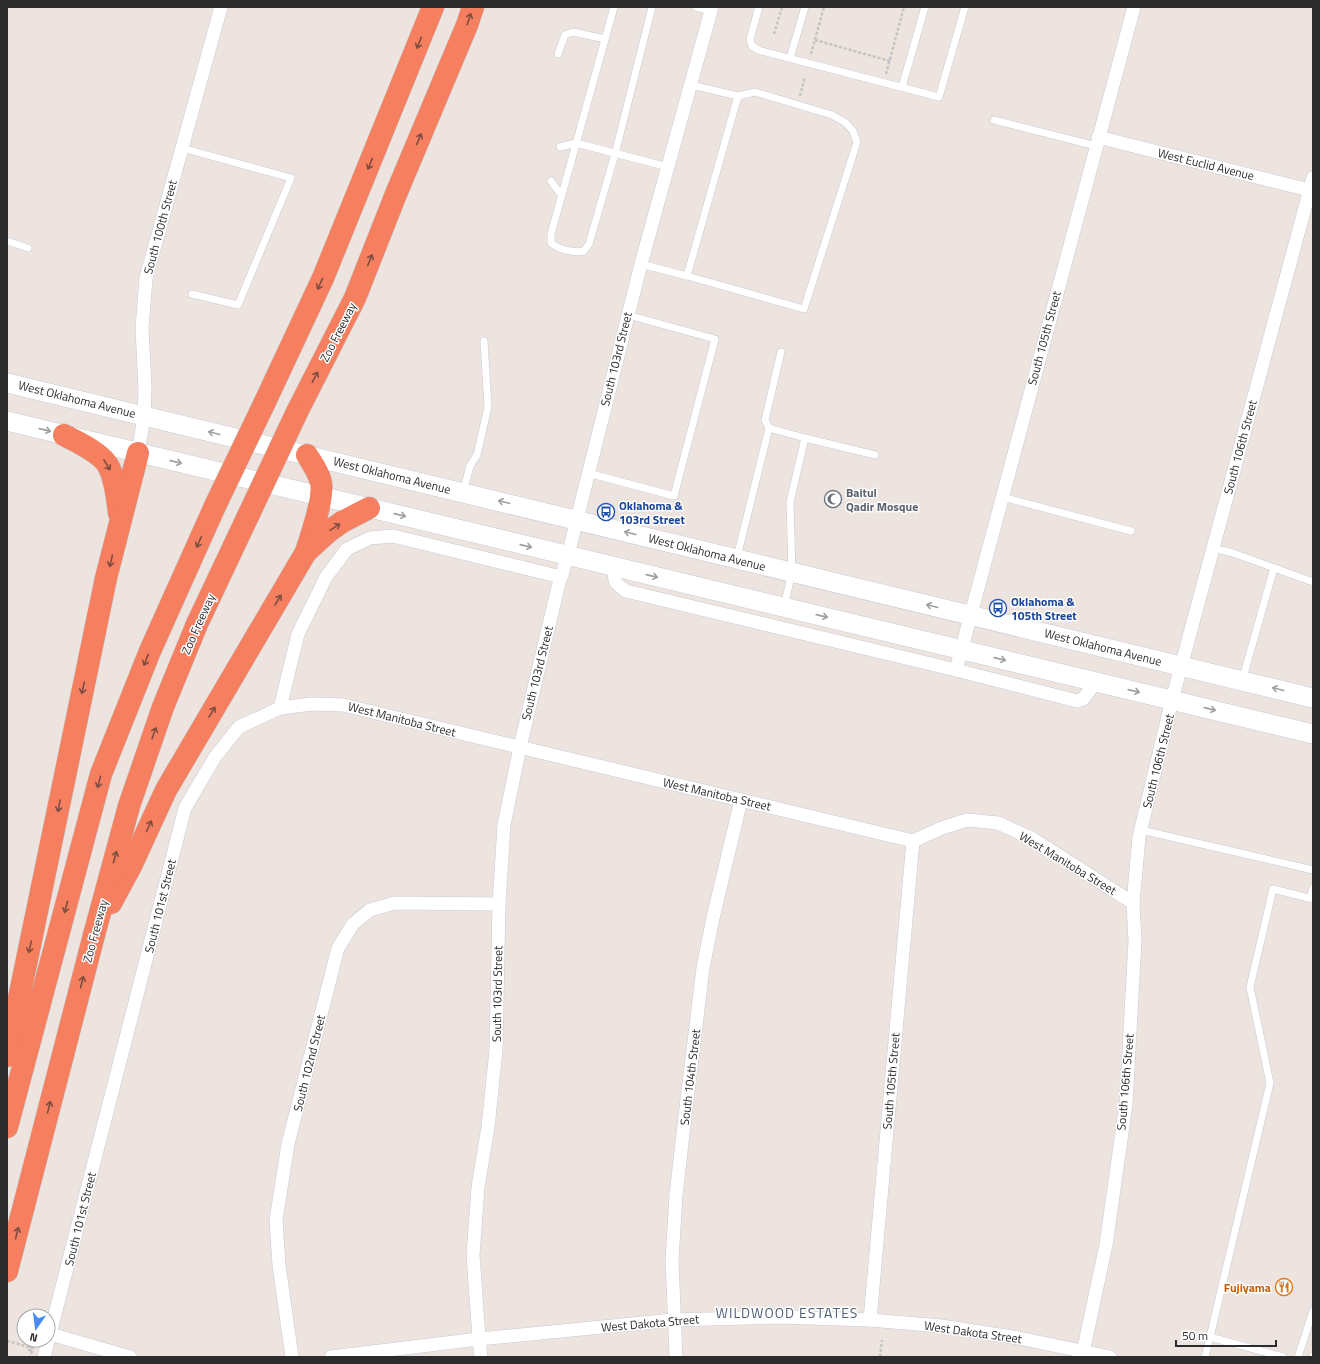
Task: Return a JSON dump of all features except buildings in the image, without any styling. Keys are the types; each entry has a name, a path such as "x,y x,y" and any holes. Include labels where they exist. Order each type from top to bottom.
{"highway":[{"path":"7,1127 101,774 150,651 215,506 322,278 433,7"},
{"name":"Zoo Freeway","path":"7,1271 129,806 163,707 197,624 297,412 355,298 396,194 467,25 473,7"},
{"path":"64,435 86,447 104,460 107,464 117,497 120,523"},
{"path":"7,1056 106,578 138,453"},
{"path":"94,936 132,864 166,790 306,552 321,496 322,484 318,472 307,455"},
{"path":"306,552 328,532 342,522 369,508"}],"main road":[{"name":"West Oklahoma Avenue","path":"7,383 1313,698"},
{"path":"7,421 1313,734"}],"street":[{"name":"South 100th Street","path":"138,453 144,416 145,389 142,328 146,278 221,7"},
{"name":"South 105th Street","path":"956,670 1134,7"},
{"name":"South 103rd Street","path":"481,1357 473,1255 478,1187 488,1127 496,1050 499,904 504,825 520,747 561,577 568,555 641,264 712,9"},
{"name":"West Euclid Avenue","path":"1097,141 1312,186"},
{"name":"South 106th Street","path":"1083,1354 1106,1245 1126,1104 1135,941 1133,903 1141,830 1172,700 1312,186"},
{"path":"280,708 298,634 326,577 347,549 370,538 393,536 561,577"},
{"path":"614,567 614,577 617,585 626,591 956,670 1077,701 1083,699 1096,682"},
{"name":"West Manitoba Street","path":"280,708 312,704 343,705 913,841 942,828 967,820 998,823 1033,839 1133,903"},
{"name":"South 101st Street","path":"56,1311 185,808 215,757 240,727 280,708"},
{"name":"South 104th Street","path":"676,1357 673,1320 672,1260 676,1195 703,968 713,918 741,800"},
{"name":"South 105th Street","path":"870,1320 913,841"},
{"name":"South 102nd Street","path":"292,1357 279,1265 276,1220 288,1144 338,948 353,924 370,910 394,903 499,904"},
{"name":"West Dakota Street","path":"331,1357 479,1339 673,1320 779,1317 870,1320 941,1326 1019,1338 1083,1354 1110,1357"},
{"path":"56,1336 130,1357"}],"lane":[{"path":"614,7 551,234 551,243 557,248 576,253 584,251 589,244 615,154 652,7"},
{"path":"696,7 712,9"},
{"path":"759,7 750,39 752,46 758,50 939,97 965,7"},
{"path":"790,58 805,7"},
{"path":"902,87 925,7"},
{"path":"558,54 565,35 573,32 605,39"},
{"path":"641,264 804,309 857,142 853,131 846,123 832,115 755,92 738,96 692,85"},
{"path":"688,276 738,96"},
{"path":"994,120 1097,141"},
{"path":"560,147 576,143 668,167"},
{"path":"182,148 291,178 238,305 192,294"},
{"path":"551,181 561,195"},
{"path":"7,241 28,248"},
{"path":"588,473 674,496 715,339 628,315"},
{"path":"463,492 470,466 477,455 488,407 484,341"},
{"path":"736,559 769,428 765,420 781,352"},
{"path":"769,428 874,455"},
{"path":"784,607 792,572 790,502 805,438"},
{"path":"1002,497 1131,532"},
{"path":"1213,548 1233,553 1313,582"},
{"path":"1242,681 1274,568"},
{"path":"1141,830 1313,870"},
{"path":"1205,1357 1270,1083 1250,986 1273,889 1312,899 1313,888"},
{"path":"1298,1357 1312,1316"},
{"path":"1210,1337 1283,1357"}],"path":[{"path":"774,34 782,7"},
{"path":"811,54 824,7"},
{"path":"883,82 904,7"},
{"path":"815,40 890,61"},
{"path":"800,96 805,77"},
{"path":"880,1357 882,1340"},
{"path":"7,1341 33,1348 30,1357"},
{"path":"29,1348 29,1350 40,1354"}],"place":[{"name":"Baitul Qadir Mosque","path":"833,499"},
{"name":"Oklahoma & 103rd Street","path":"606,512"},
{"name":"Oklahoma & 105th Street","path":"998,608"},
{"name":"Fujiyama","path":"1284,1287"}],"district":[{"name":"WILDWOOD ESTATES","path":"787,1312"}]}
